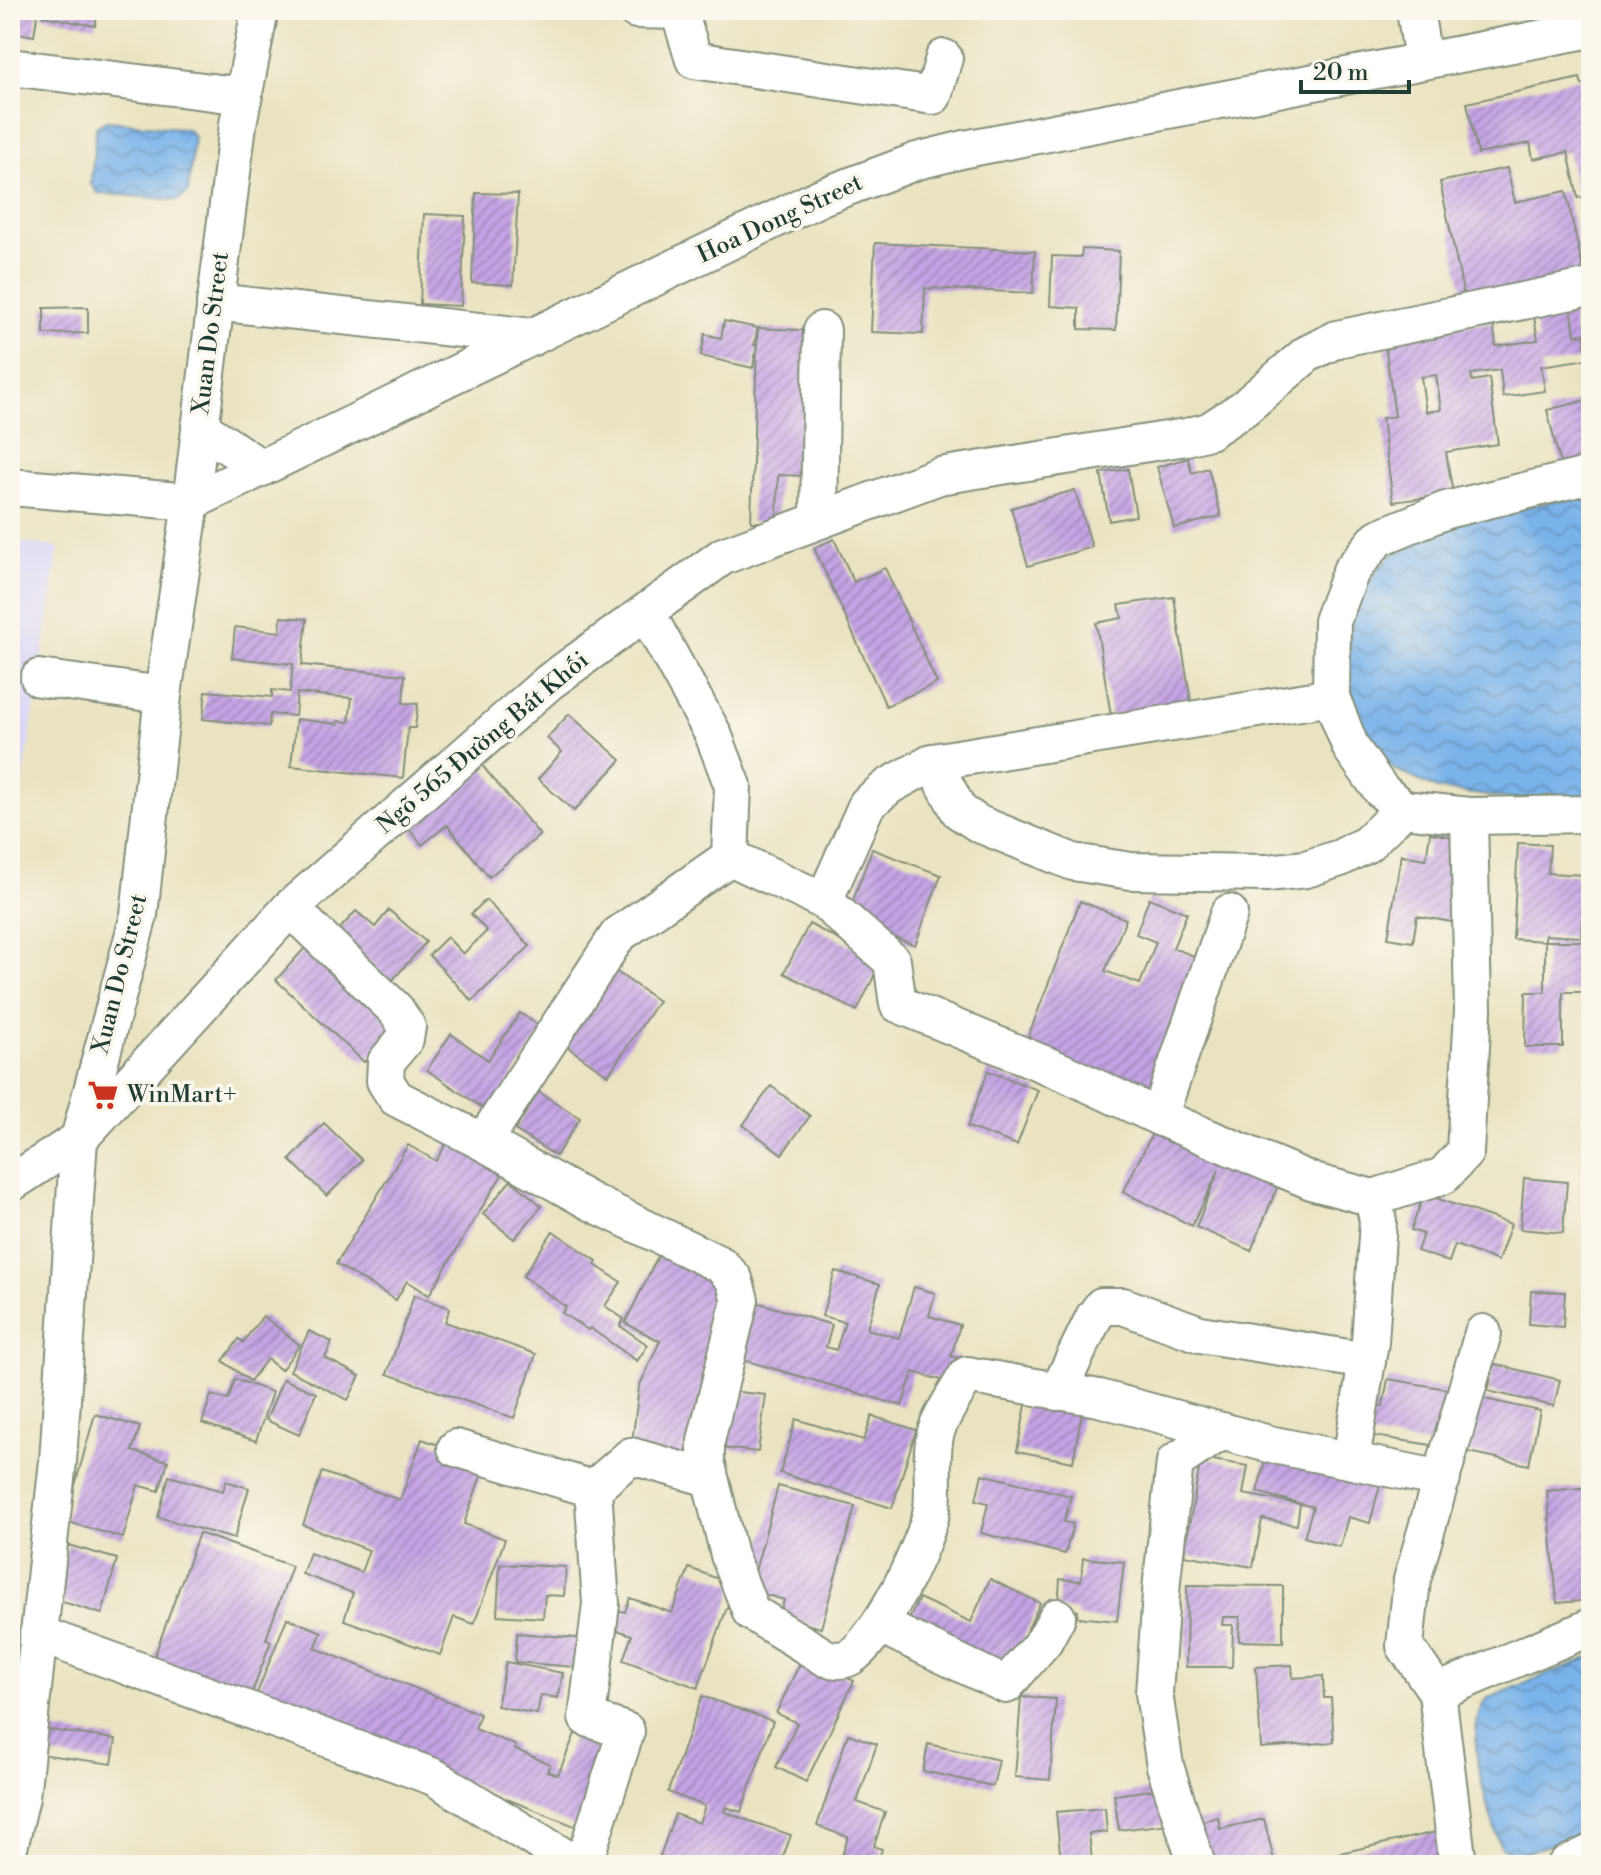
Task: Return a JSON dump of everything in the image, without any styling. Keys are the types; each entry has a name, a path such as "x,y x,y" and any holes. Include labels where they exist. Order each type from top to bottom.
{"street":[{"name":"Xuan Do Street","path":"10,1844 21,1797 18,1747 38,1634 58,1461 79,1139 139,915 163,695 191,502 215,302 244,96 260,10"},
{"path":"636,10 679,10 694,60 933,96 944,58"},
{"path":"1415,10 1423,59"},
{"name":"Hoa Dong Street","path":"191,502 821,197 917,161 1423,59 1591,29"},
{"path":"10,67 244,96"},
{"name":"Ngõ 565 Đường Bát Khối","path":"10,1184 79,1139 290,908 549,682 723,556 939,476 1209,431 1244,408 1307,354 1337,339 1591,287"},
{"path":"215,302 533,337"},
{"path":"819,520 822,330"},
{"path":"200,427 261,468"},
{"path":"1591,475 1446,510 1378,538 1351,571 1332,621 1331,697 1351,748 1381,790 1403,809 1469,816 1591,814"},
{"path":"10,487 191,502"},
{"path":"646,612 713,734 733,786 730,857"},
{"path":"39,678 163,695"},
{"path":"824,901 867,804 889,786 933,762 1331,697"},
{"path":"933,762 959,811 979,824 1073,862 1131,871 1254,873 1306,869 1340,858 1367,844 1403,809"},
{"path":"730,857 824,901 892,961 898,1004 1314,1182 1373,1198 1443,1176 1465,1152 1473,1011 1469,816"},
{"path":"483,1142 618,935 730,857"},
{"path":"290,908 396,1010 407,1027 405,1039 386,1062 385,1081 396,1098 591,1202 721,1265 734,1279 740,1300 706,1441 709,1478 729,1555 751,1612 826,1658 835,1661 850,1657 880,1625 919,1549 932,1510 936,1431 967,1375 1099,1398 1269,1444 1442,1479"},
{"path":"1159,1117 1229,913"},
{"path":"1351,1460 1367,1361 1378,1221 1373,1198"},
{"path":"1058,1392 1102,1306 1123,1306 1200,1334 1367,1361"},
{"path":"1458,1865 1437,1692 1405,1646 1412,1580 1483,1333"},
{"path":"1197,1865 1165,1766 1154,1693 1175,1462 1222,1431"},
{"path":"456,1448 593,1489"},
{"path":"593,1489 631,1456 709,1478"},
{"path":"38,1634 434,1777 580,1865 626,1731 587,1718 601,1604 593,1489"},
{"path":"880,1625 1006,1685 1044,1641 1057,1617"},
{"path":"1437,1692 1591,1627"},
{"path":"1566,1865 1591,1853"}],"shaded area":[{"path":"10,541 59,547 13,847 10,850"}],"water":[{"path":"106,121 187,129 194,136 188,193 178,200 98,193 91,184 96,127"},
{"path":"1591,493 1591,801 1519,800 1437,789 1394,769 1363,735 1349,686 1349,636 1360,595 1381,565 1405,543 1461,521"},
{"path":"1591,1657 1591,1829 1515,1855 1501,1847 1484,1793 1476,1752 1479,1714 1486,1699"}],"building":[{"path":"10,10 38,10 34,36 10,32"},
{"path":"44,10 98,10 95,26 43,16"},
{"path":"1580,78 1582,85 1591,83 1591,195 1578,198 1568,152 1533,159 1530,143 1478,154 1467,103"},
{"path":"1507,168 1515,202 1566,191 1584,275 1465,301 1440,182"},
{"path":"476,193 518,194 513,285 472,283"},
{"path":"424,214 465,216 461,306 420,304"},
{"path":"875,243 1035,251 1033,293 925,288 923,334 871,332"},
{"path":"1082,249 1119,251 1116,330 1079,329 1079,308 1050,306 1052,256 1081,257"},
{"path":"1571,306 1575,335 1584,334 1587,359 1541,366 1545,391 1503,397 1500,370 1471,374 1472,381 1489,378 1498,444 1446,452 1453,494 1393,502 1382,418 1395,416 1384,337 1493,322 1496,346 1538,340 1533,311","holes":["1436,375 1441,410 1426,412 1421,377"]},
{"path":"88,307 88,333 44,334 44,308"},
{"path":"724,321 758,328 753,368 701,356 705,334 721,338"},
{"path":"758,328 819,331 806,476 778,475 777,522 751,522"},
{"path":"1591,399 1591,463 1562,471 1547,410"},
{"path":"1188,458 1192,473 1208,468 1221,516 1174,528 1157,467"},
{"path":"1128,469 1136,516 1109,521 1101,473"},
{"path":"1075,490 1092,547 1028,566 1011,508"},
{"path":"834,539 854,582 885,568 937,683 886,706 814,548"},
{"path":"1174,597 1191,702 1111,716 1096,623 1122,618 1119,605"},
{"path":"281,617 307,619 302,665 405,675 403,703 418,704 415,728 408,728 403,778 291,766 296,719 338,724 338,721 349,722 352,698 297,693 295,716 270,714 269,726 203,719 206,691 272,697 272,690 290,692 293,664 232,658 235,627 280,632"},
{"path":"569,714 621,760 574,811 538,779 562,752 547,738"},
{"path":"480,763 540,835 489,877 447,825 422,845 405,824"},
{"path":"1430,833 1466,839 1452,922 1417,916 1413,942 1388,938 1401,855 1426,859"},
{"path":"1518,843 1550,845 1548,873 1585,875 1581,937 1545,935 1545,941 1513,939"},
{"path":"1589,848 1591,940 1584,940"},
{"path":"872,849 941,875 915,945 846,919"},
{"path":"1149,898 1187,913 1173,948 1207,961 1153,1100 1023,1050 1080,901 1126,919 1105,971 1140,984 1156,942 1136,934"},
{"path":"486,900 530,946 472,1001 429,955 447,937 463,954 487,931 471,914"},
{"path":"389,910 426,942 391,982 336,933 356,911 375,927"},
{"path":"809,924 881,962 857,1011 784,973"},
{"path":"312,940 401,1022 364,1062 276,980"},
{"path":"1545,941 1583,941 1583,992 1563,992 1563,1047 1525,1047 1526,992 1545,992"},
{"path":"614,970 658,1001 608,1075 563,1044"},
{"path":"520,1013 544,1029 489,1112 427,1070 451,1034 488,1060"},
{"path":"988,1071 1038,1090 1017,1145 967,1127"},
{"path":"771,1086 810,1116 782,1154 743,1125"},
{"path":"539,1092 580,1118 556,1156 515,1130"},
{"path":"324,1123 362,1160 327,1196 290,1160"},
{"path":"1156,1126 1279,1183 1251,1251 1196,1227 1219,1170 1192,1226 1123,1192"},
{"path":"452,1134 506,1168 429,1295 407,1281 396,1300 336,1264 408,1145 436,1161"},
{"path":"1524,1178 1567,1182 1563,1233 1520,1229"},
{"path":"511,1180 542,1206 514,1239 483,1214"},
{"path":"1424,1194 1511,1224 1498,1261 1455,1245 1449,1262 1417,1251 1423,1234 1411,1230"},
{"path":"553,1231 621,1282 605,1306 624,1319 620,1326 648,1345 637,1361 590,1328 588,1330 562,1313 566,1307 523,1276"},
{"path":"659,1254 715,1280 730,1295 703,1461 631,1451 639,1387 660,1341 625,1323"},
{"path":"835,1271 880,1284 867,1329 899,1338 914,1287 935,1293 929,1316 960,1325 951,1356 959,1358 952,1383 913,1372 902,1406 737,1358 753,1301 832,1325 826,1347 836,1350 845,1322 822,1316"},
{"path":"1531,1291 1565,1292 1563,1327 1529,1324"},
{"path":"414,1295 450,1308 445,1322 536,1354 514,1418 387,1374"},
{"path":"263,1316 300,1345 281,1370 267,1359 250,1381 223,1361 239,1339 243,1342"},
{"path":"309,1331 332,1342 325,1358 360,1376 348,1400 290,1371"},
{"path":"1494,1364 1560,1380 1554,1406 1488,1391"},
{"path":"235,1379 272,1392 256,1441 202,1423 211,1395 228,1400"},
{"path":"283,1379 316,1393 299,1435 266,1420"},
{"path":"1388,1379 1453,1390 1444,1447 1367,1435 1372,1405 1383,1406"},
{"path":"1029,1390 1084,1400 1073,1462 1017,1451"},
{"path":"729,1391 766,1395 758,1452 721,1448"},
{"path":"1471,1396 1540,1411 1529,1465 1460,1450"},
{"path":"95,1414 140,1427 132,1451 168,1461 159,1491 138,1485 123,1538 65,1521"},
{"path":"872,1416 916,1430 892,1508 780,1473 796,1419 864,1440"},
{"path":"422,1439 486,1462 464,1524 505,1539 474,1624 454,1617 440,1655 344,1620 353,1593 302,1574 310,1553 361,1572 369,1550 303,1525 322,1472 400,1500"},
{"path":"1268,1450 1381,1481 1370,1523 1348,1517 1340,1547 1304,1537 1313,1507 1257,1492"},
{"path":"1201,1458 1248,1466 1243,1494 1300,1504 1297,1525 1262,1519 1253,1567 1184,1555"},
{"path":"982,1474 1071,1496 1064,1522 1073,1524 1065,1554 981,1533 988,1503 976,1500"},
{"path":"169,1476 223,1491 226,1481 249,1488 234,1539 158,1517"},
{"path":"778,1486 855,1506 821,1628 779,1617 784,1600 750,1590"},
{"path":"1591,1487 1591,1600 1557,1603 1547,1491"},
{"path":"199,1533 292,1566 266,1639 271,1641 251,1695 153,1660"},
{"path":"68,1545 117,1559 102,1614 53,1599"},
{"path":"1083,1558 1124,1562 1117,1621 1077,1617 1078,1611 1058,1609 1060,1579 1081,1581"},
{"path":"500,1564 566,1567 564,1596 545,1595 543,1618 497,1615"},
{"path":"689,1568 735,1585 698,1688 623,1660 632,1635 611,1628 617,1610 625,1612 630,1598 672,1613"},
{"path":"990,1579 1040,1603 1008,1671 907,1624 919,1598 971,1622"},
{"path":"1187,1585 1283,1586 1283,1642 1239,1641 1240,1617 1223,1617 1222,1625 1233,1625 1232,1667 1186,1667"},
{"path":"287,1618 322,1632 315,1648 480,1714 475,1729 515,1745 514,1749 550,1764 547,1771 558,1775 581,1719 622,1735 587,1831 255,1698"},
{"path":"517,1633 588,1639 586,1668 515,1662"},
{"path":"803,1657 854,1681 806,1782 776,1767 797,1723 776,1713"},
{"path":"506,1662 563,1673 558,1698 541,1695 537,1714 497,1706"},
{"path":"1292,1665 1293,1678 1323,1676 1324,1698 1331,1698 1334,1742 1261,1748 1256,1667"},
{"path":"702,1696 773,1721 741,1812 726,1807 724,1812 791,1835 780,1865 733,1865 722,1861 720,1865 686,1865 660,1856 675,1814 699,1823 705,1806 668,1792"},
{"path":"1021,1697 1056,1699 1050,1780 1015,1777"},
{"path":"35,1728 116,1739 112,1764 32,1753"},
{"path":"848,1734 877,1744 857,1802 885,1812 874,1846 882,1849 877,1865 839,1865 848,1837 817,1826"},
{"path":"928,1744 999,1760 993,1786 923,1771"},
{"path":"1165,1788 1170,1824 1119,1830 1114,1795"},
{"path":"1105,1808 1107,1832 1089,1834 1092,1860 1061,1862 1056,1812"},
{"path":"1218,1817 1220,1829 1264,1819 1275,1864 1205,1865 1196,1822"},
{"path":"1441,1831 1447,1865 1289,1865 1289,1864"}],"place":[{"name":"WinMart+","path":"103,1095"}]}
